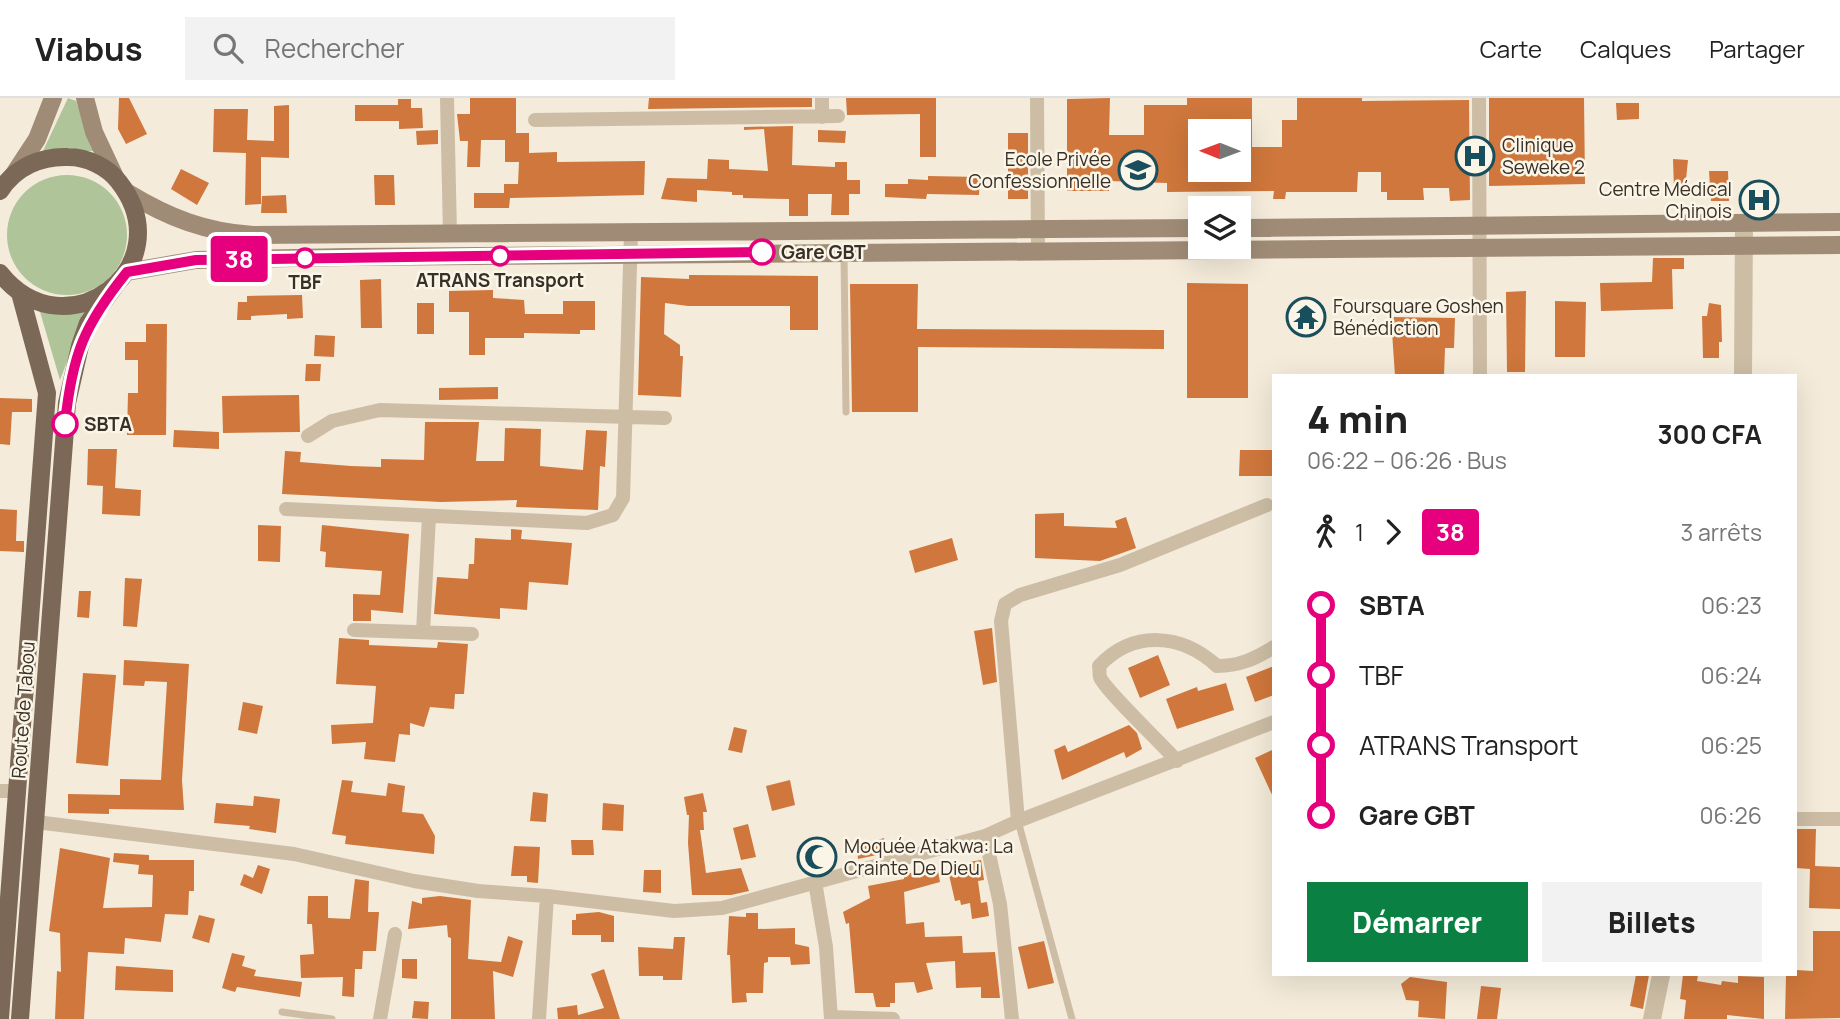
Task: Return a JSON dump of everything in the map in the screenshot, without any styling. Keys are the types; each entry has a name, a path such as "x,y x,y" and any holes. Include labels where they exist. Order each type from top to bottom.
{"main road":[{"path":"1,190 37,139 53,98"},
{"path":"85,98 94,132 115,177 128,193 164,215 220,233 450,234 1188,228"},
{"path":"14,174 33,162 54,156 76,157 97,164 115,177"},
{"path":"121,279 136,249 138,225 128,193"},
{"path":"1251,228 1840,222"},
{"path":"7,283 43,304 69,307 94,300 121,279 196,260 1038,249 1840,245"},
{"name":"Route de Tabou","path":"20,1019 60,464 67,403 88,323 121,279"},
{"name":"Route de Tabou","path":"0,1018 47,393 7,283"}],"street":[{"path":"447,98 450,234"},
{"path":"822,98 822,117"},
{"path":"1037,98 1038,249"},
{"path":"1479,98 1480,374"},
{"path":"535,120 838,116"},
{"path":"1743,374 1744,223"},
{"path":"286,509 587,523 603,521 613,515 623,498 631,233"},
{"path":"308,436 332,421 380,410 665,418"},
{"path":"1018,821 1001,621 1005,604 1020,595 1120,565 1267,505"},
{"path":"423,632 429,516"},
{"path":"354,630 472,634"},
{"path":"1177,761 1133,712 1113,696 1100,678 1100,666 1110,654 1142,640 1176,641 1206,656 1217,666 1245,662 1272,648"},
{"path":"36,822 294,855 414,881 478,891 674,911 722,908 985,836 1272,723"},
{"path":"0,791 19,791"},
{"path":"1797,819 1840,819"},
{"path":"985,836 1001,915 1012,1019"},
{"path":"815,882 826,947 831,1018 893,1019"},
{"path":"539,1019 547,896"},
{"path":"380,1019 395,934"},
{"path":"1652,1019 1661,976"}],"lane":[{"path":"844,251 846,412"},
{"path":"1018,821 1072,1019"},
{"path":"282,1012 332,1019"}],"green space":[{"path":"68,98 76,101 94,151 43,151"},
{"path":"67,175 90,179 110,192 123,212 127,235 123,258 110,278 90,291 67,295 44,291 24,278 11,258 7,235 11,212 24,192 44,179"},
{"path":"38,305 86,312 60,380"}],"building":[{"path":"119,98 129,98 147,134 126,144 118,129"},
{"path":"470,98 516,98 516,133 529,133 529,153 557,152 557,162 645,161 644,195 510,198 509,208 474,208 474,193 504,193 504,184 518,184 519,162 505,162 505,140 481,140 480,167 467,167 468,141 460,141 457,114 470,114"},
{"path":"649,98 812,98 812,107 648,109"},
{"path":"846,98 936,98 936,157 920,157 920,114 847,115"},
{"path":"1110,98 1109,135 1144,135 1144,105 1187,105 1187,98 1252,98 1252,147 1282,147 1282,120 1297,120 1297,98 1362,98 1362,101 1469,100 1470,200 1450,201 1449,188 1423,188 1424,200 1387,200 1387,192 1381,192 1381,172 1358,172 1357,192 1286,192 1285,199 1273,199 1274,191 1167,192 1167,183 1109,181 1109,191 1067,191 1067,99"},
{"path":"1489,98 1584,98 1585,184 1489,186"},
{"path":"398,99 411,99 411,108 422,108 423,128 399,129 399,121 355,121 355,105 398,105"},
{"path":"1616,103 1639,103 1639,119 1617,120"},
{"path":"289,105 289,158 261,157 261,204 245,205 246,153 213,152 214,109 248,109 247,140 274,141 274,106"},
{"path":"793,126 792,165 835,167 835,162 847,162 847,180 860,180 860,194 849,194 849,215 831,215 832,194 808,194 808,216 789,216 789,199 743,198 743,195 732,195 732,192 697,190 697,202 661,199 667,178 707,179 708,159 729,160 729,169 768,171 764,129 744,130 744,127"},
{"path":"438,130 438,144 417,145 416,131"},
{"path":"818,130 846,131 845,143 818,142"},
{"path":"1008,133 1028,133 1028,199 1008,199"},
{"path":"1673,159 1688,160 1685,189 1674,189"},
{"path":"181,169 209,183 197,205 171,189"},
{"path":"1709,171 1728,171 1729,201 1711,201"},
{"path":"374,175 394,175 395,205 375,205"},
{"path":"928,176 980,177 979,195 927,194 926,199 885,197 885,184 908,184 908,179 928,180"},
{"path":"286,195 287,213 261,213 262,196"},
{"path":"1653,258 1684,258 1684,269 1672,269 1673,309 1601,311 1600,283 1652,282"},
{"path":"689,275 818,276 818,330 790,330 790,306 688,306 665,303 664,334 680,345 680,356 683,356 681,397 638,395 641,277 689,279"},
{"path":"381,279 382,328 361,328 360,280"},
{"path":"1187,283 1248,284 1248,398 1187,398"},
{"path":"850,284 918,284 917,329 1164,330 1164,349 918,347 918,412 852,412"},
{"path":"493,290 493,298 524,300 525,314 563,314 563,301 595,301 595,330 580,330 580,334 524,333 524,338 485,338 485,355 469,355 469,312 449,312 449,291"},
{"path":"1526,291 1525,372 1507,372 1506,292"},
{"path":"302,295 303,318 287,319 287,314 251,316 251,320 237,320 238,302 247,302 247,296"},
{"path":"1555,301 1586,302 1585,357 1555,357"},
{"path":"417,303 434,303 434,334 417,334"},
{"path":"1709,303 1721,305 1722,342 1719,342 1719,358 1703,358 1702,316 1707,316"},
{"path":"1391,317 1455,318 1454,348 1445,348 1444,374 1395,374"},
{"path":"146,324 167,324 166,435 127,435 128,393 138,393 138,360 125,360 125,342 146,342"},
{"path":"315,335 335,336 334,357 314,356"},
{"path":"306,364 321,364 320,381 305,381"},
{"path":"498,387 498,399 439,400 439,388"},
{"path":"299,395 300,432 223,433 222,396"},
{"path":"0,398 32,399 32,412 12,412 10,445 0,444"},
{"path":"425,422 479,422 476,461 504,461 505,428 541,429 540,466 583,470 586,430 607,431 605,467 600,466 598,510 516,507 517,500 441,502 282,494 285,451 301,452 300,462 351,466 381,467 381,459 424,460"},
{"path":"174,430 219,432 219,449 173,447"},
{"path":"88,449 117,449 115,488 141,490 140,516 102,514 103,486 87,485"},
{"path":"1240,450 1272,450 1272,476 1239,476"},
{"path":"0,509 17,510 16,541 24,541 24,552 0,551"},
{"path":"1064,513 1064,526 1117,528 1115,521 1126,517 1136,548 1100,561 1035,558 1035,514"},
{"path":"258,525 281,526 280,562 258,561"},
{"path":"322,525 409,534 403,613 371,610 371,621 353,621 353,594 380,595 382,571 325,567 326,552 320,551"},
{"path":"511,529 522,530 521,539 572,543 568,585 529,582 527,610 500,608 500,619 434,614 437,577 468,579 469,564 474,564 475,538 511,540"},
{"path":"952,538 958,560 915,573 909,551"},
{"path":"125,578 142,579 137,627 123,626"},
{"path":"79,591 91,591 89,618 77,617"},
{"path":"992,628 997,682 983,685 974,631"},
{"path":"339,638 369,640 369,645 437,648 438,642 468,644 464,694 455,694 454,709 430,707 424,727 410,723 410,735 399,734 395,762 364,759 366,742 332,744 331,725 373,723 376,686 336,684"},
{"path":"1158,655 1170,685 1140,698 1128,668"},
{"path":"124,660 189,664 182,780 184,810 109,809 109,814 68,813 68,794 120,795 120,779 161,780 167,682 145,681 144,686 123,685"},
{"path":"1272,667 1272,696 1255,702 1246,677"},
{"path":"83,673 116,675 108,766 76,763"},
{"path":"1226,683 1234,710 1177,729 1166,699 1197,687 1198,691"},
{"path":"243,702 263,706 257,734 238,730"},
{"path":"1129,725 1137,733 1142,749 1126,758 1124,752 1062,780 1054,750 1065,745 1068,752"},
{"path":"734,727 747,730 742,753 728,750"},
{"path":"1272,750 1272,795 1255,758"},
{"path":"342,780 353,781 351,792 386,796 388,783 405,786 402,812 423,814 435,836 434,854 345,844 346,836 332,834"},
{"path":"790,780 795,805 772,811 766,786"},
{"path":"533,792 548,794 546,822 530,821"},
{"path":"703,793 707,812 703,812 704,830 700,830 706,873 741,868 749,891 731,895 692,895 689,815 684,797"},
{"path":"254,796 280,799 276,833 249,829 250,826 214,823 216,803 253,806"},
{"path":"603,803 624,805 623,831 602,830"},
{"path":"748,824 756,857 741,860 733,828"},
{"path":"1797,829 1816,829 1815,866 1840,867 1840,909 1809,908 1810,869 1797,868"},
{"path":"884,838 886,853 858,859 857,847"},
{"path":"571,840 593,840 594,855 572,855"},
{"path":"823,840 829,864 809,870 803,846"},
{"path":"514,846 540,847 538,883 527,882 527,876 511,876"},
{"path":"60,848 110,858 103,908 152,907 153,875 138,874 139,865 113,862 114,853 149,855 149,860 194,860 194,891 189,891 188,915 165,914 161,942 125,938 124,954 88,952 84,1019 55,1019 57,971 61,972 60,933 49,931"},
{"path":"981,860 984,880 978,881 981,903 987,902 989,916 972,919 970,903 961,905 960,900 955,901 949,875 970,872 969,862"},
{"path":"258,865 270,869 262,894 240,885 244,874 253,878"},
{"path":"644,870 661,870 661,893 643,892"},
{"path":"929,870 929,873 938,871 940,882 904,892 906,924 924,922 925,937 962,936 963,953 995,952 1000,998 981,998 981,987 956,988 955,961 926,963 933,989 917,993 914,982 895,983 895,1003 890,1003 890,1007 876,1007 873,993 855,993 849,923 846,924 843,912 870,898 868,886 904,879 904,874"},
{"path":"355,879 369,881 368,912 379,912 376,951 363,951 362,969 355,969 354,997 342,996 343,977 301,978 300,955 314,954 312,924 307,924 308,896 328,896 328,918 350,919"},
{"path":"440,896 471,900 468,959 501,962 508,936 523,941 513,977 493,971 495,1019 451,1019 451,938 448,937 447,925 408,929 412,901 422,904 422,898"},
{"path":"599,912 614,916 614,942 601,942 601,935 572,935 572,920 576,920 576,914"},
{"path":"746,913 758,913 758,929 795,928 795,944 809,947 810,964 791,965 790,957 768,957 768,962 764,963 763,993 746,993 747,1002 732,1003 730,955 727,955 729,916 746,917"},
{"path":"199,915 215,919 209,943 192,938"},
{"path":"1813,931 1840,931 1840,1018 1785,1019 1786,976 1797,976 1797,970 1813,971"},
{"path":"674,937 685,937 682,980 663,980 663,976 639,976 638,947 673,949"},
{"path":"1044,941 1054,983 1028,989 1018,947"},
{"path":"232,953 245,956 242,966 256,970 254,976 302,982 300,997 237,987 235,992 222,988"},
{"path":"402,959 417,959 417,979 402,978"},
{"path":"116,966 173,970 173,992 115,990"},
{"path":"604,969 620,1019 558,1019 557,1008 577,1005 578,1015 604,1008 591,974"},
{"path":"1636,976 1649,976 1643,1009 1630,1006"},
{"path":"1683,976 1698,976 1697,981 1721,985 1722,981 1738,983 1738,976 1764,977 1764,1019 1727,1015 1727,1019 1684,1019 1686,1000 1680,999"},
{"path":"1410,977 1447,982 1445,1019 1418,1017 1419,1001 1406,1000 1401,984"},
{"path":"1481,986 1501,988 1497,1019 1477,1019"},
{"path":"414,1001 429,1002 428,1019 412,1018"}],"bus line":[{"name":"38","path":"65,424 75,364 88,323 127,272 196,260 762,252"}],"place":[{"name":"Clinique Seweke 2","path":"1475,156"},
{"name":"Ecole Privée Confessionnelle","path":"1138,170"},
{"name":"Centre Médical Chinois","path":"1759,200"},
{"name":"Gare GBT","path":"762,252"},
{"name":"ATRANS Transport","path":"500,256"},
{"name":"TBF","path":"305,258"},
{"name":"Foursquare Goshen Bénédiction","path":"1306,317"},
{"name":"SBTA","path":"65,424"},
{"name":"Moquée Atakwa: La Crainte De Dieu","path":"817,857"}]}
